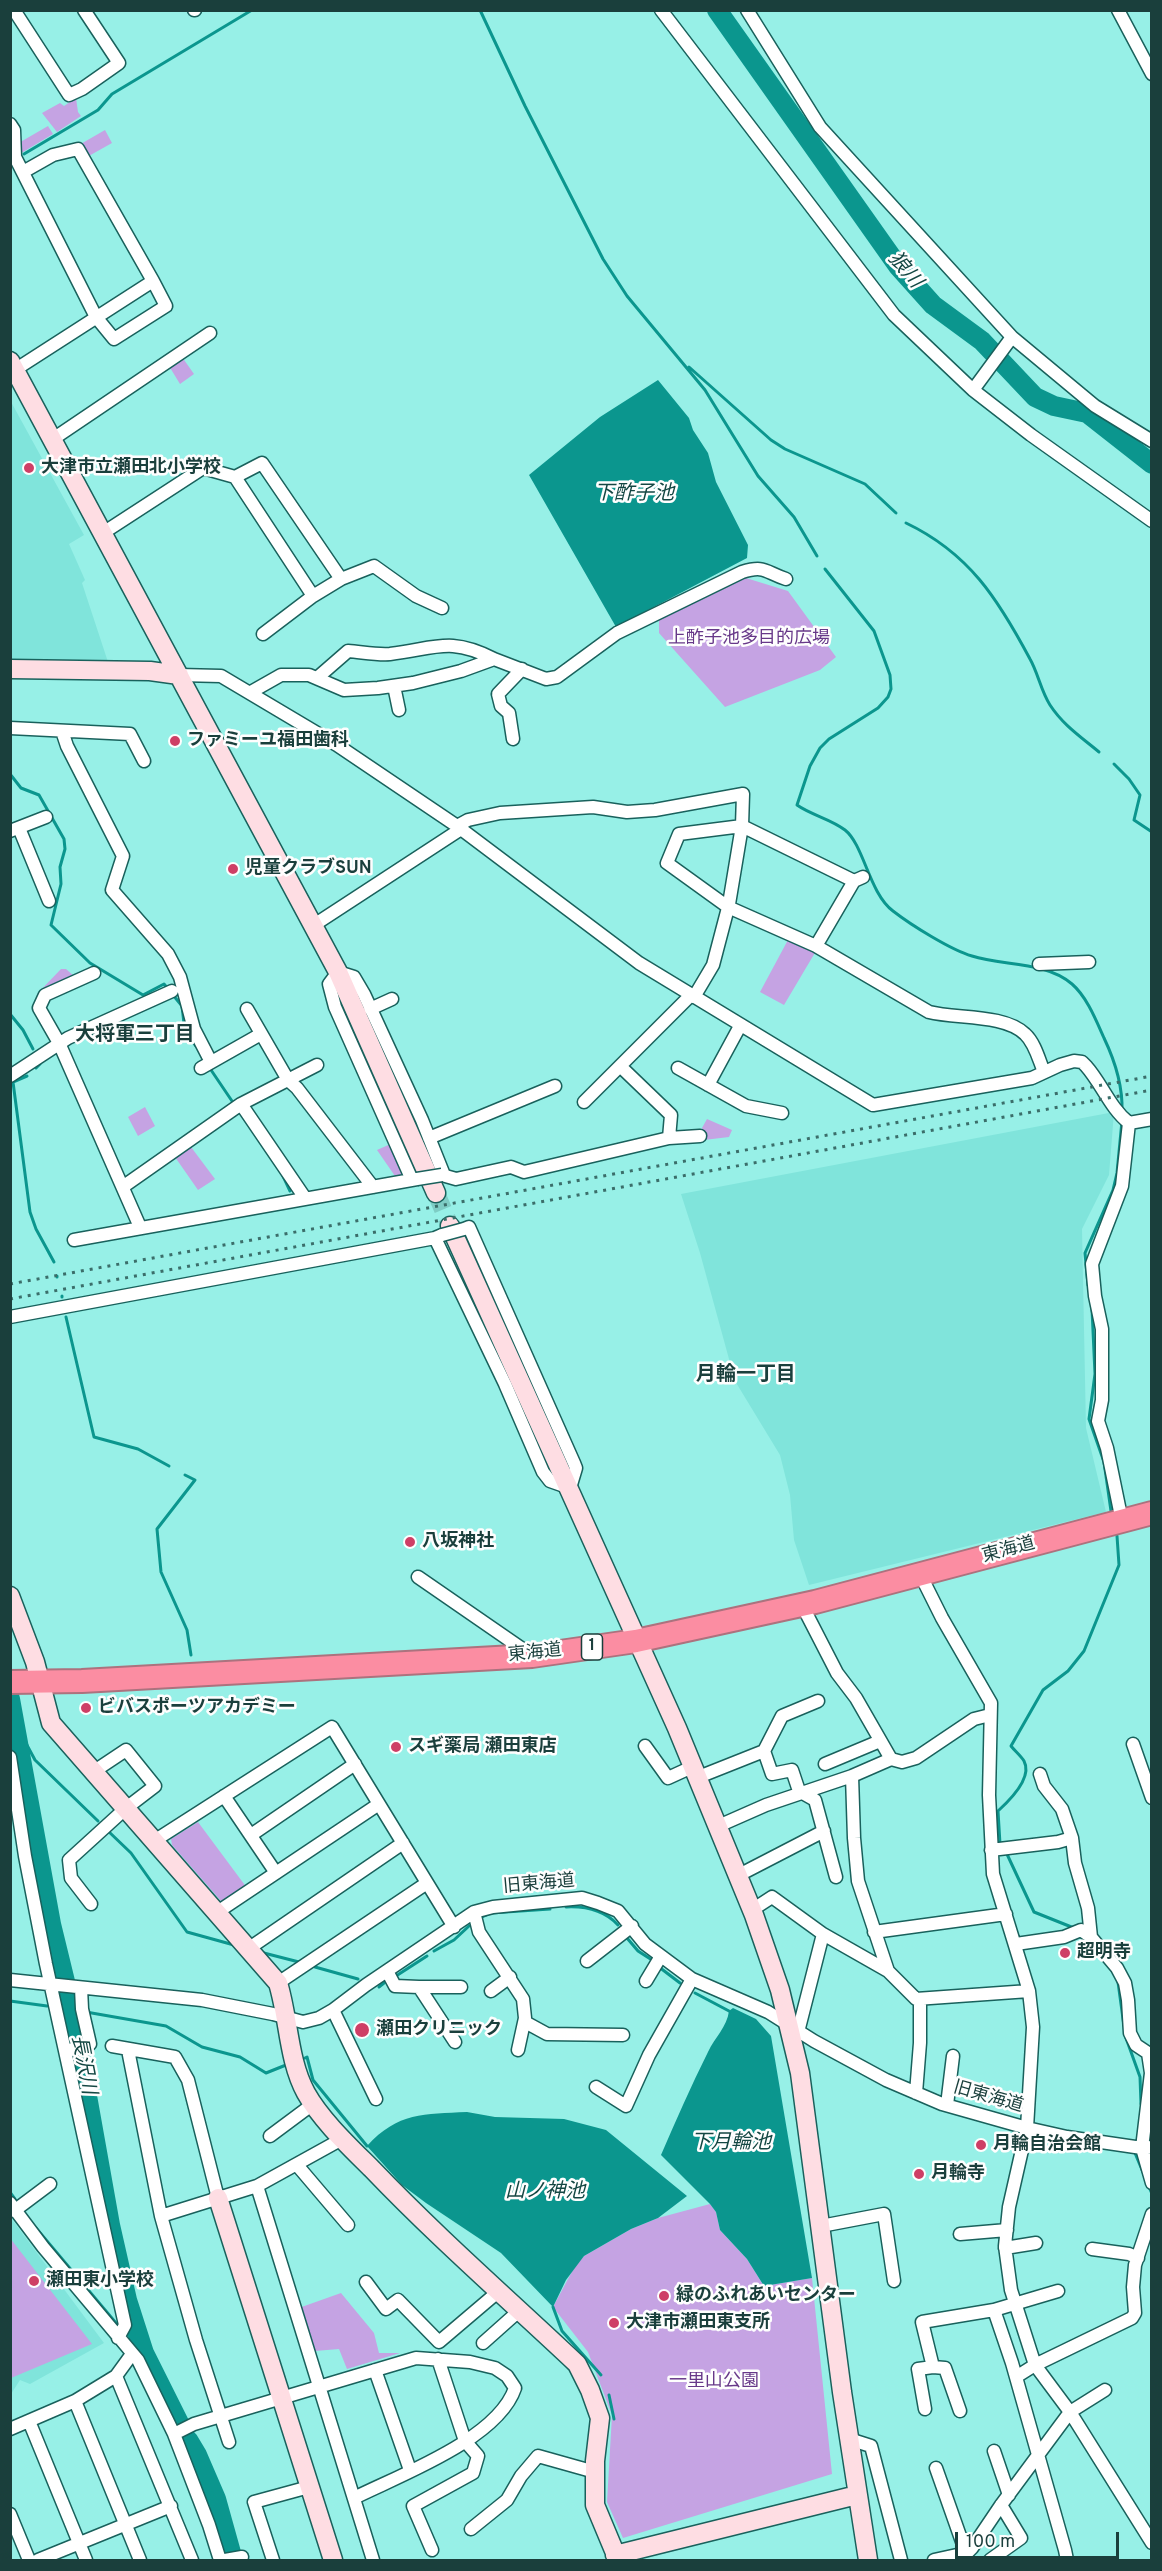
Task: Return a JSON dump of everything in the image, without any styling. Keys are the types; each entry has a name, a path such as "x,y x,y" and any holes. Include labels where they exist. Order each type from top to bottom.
{"highway":[{"name":"東海道","path":"14,1682 82,1681 532,1656 636,1641 802,1605 1152,1513"}],"street":[{"path":"14,10 69,95 82,89 119,63 84,10"},
{"path":"661,10 894,315 973,390 1030,435 1152,521"},
{"path":"747,10 820,127 1010,340 1095,406 1152,441"},
{"path":"1118,10 1152,74"},
{"path":"10,124 14,130 15,157 96,317 114,339 166,306 78,149 53,155 23,172"},
{"path":"153,281 12,368 314,926 441,1181"},
{"path":"52,439 210,333"},
{"path":"973,390 1010,340"},
{"path":"235,477 262,463 341,579"},
{"path":"103,533 203,468 235,477 313,596"},
{"path":"263,633 313,596 341,579 374,566 416,597 442,608"},
{"path":"317,678 348,651 390,654 426,647 460,645 546,679 557,677 617,633 742,572 756,567 764,568 786,579"},
{"path":"251,692 281,675 317,678 344,690 394,686 461,671 494,659"},
{"path":"10,669 150,671 179,675 221,676 251,692 380,773 459,828 639,963 873,1105 1032,1078 1060,1065 1074,1061 1082,1062 1125,1119 1122,1186 1092,1264 1095,1296 1102,1329 1102,1400 1098,1421 1107,1448 1122,1521"},
{"path":"513,740 509,713 501,706 498,694 522,669"},
{"path":"394,686 399,710"},
{"path":"10,728 130,734 144,761"},
{"path":"62,731 67,746 123,856 112,890 168,954 180,977 194,1029 208,1064 261,1034"},
{"path":"314,926 468,820 500,813 592,807 627,812 655,810 743,794 742,826 728,907 713,964 692,996 584,1102"},
{"path":"46,817 15,829 49,901"},
{"path":"816,946 859,879 742,826 679,834 667,863 728,907 816,946 929,1012 948,1017 1006,1022 1026,1034 1044,1072"},
{"path":"1039,964 1089,962"},
{"path":"338,972 354,977 370,1009 429,1138 441,1181"},
{"path":"338,972 329,984 335,1007 414,1180"},
{"path":"94,973 45,995 39,1008 59,1043 124,1186 140,1227"},
{"path":"10,1076 59,1043 167,993"},
{"path":"370,1009 392,999"},
{"path":"247,1009 288,1080 297,1088 373,1187"},
{"path":"708,1085 740,1026"},
{"path":"124,1186 237,1106 317,1065"},
{"path":"620,1066 671,1115 669,1138"},
{"path":"678,1068 746,1106 782,1113"},
{"path":"429,1138 555,1086"},
{"path":"237,1106 305,1198"},
{"path":"1125,1119 1152,1119"},
{"path":"74,1240 414,1180 456,1179 511,1167 524,1172 669,1138 700,1136"},
{"path":"10,1317 169,1288 448,1232 570,1488 694,1772 752,1910 794,2029 849,2439 868,2560"},
{"path":"920,1574 942,1618 991,1703 993,1874 1029,1991 1034,2026 1027,2128 1009,2207 1005,2248 1015,2304 1035,2365 1070,2412 1152,2543"},
{"path":"418,1577 532,1656"},
{"path":"10,1596 40,1682 51,1723 278,1983 300,2081 313,2104 342,2139 415,2214 576,2364 590,2390 600,2418 595,2472 595,2505 617,2558 857,2495"},
{"path":"802,1605 837,1673 851,1683 891,1759"},
{"path":"645,1746 668,1778 694,1772 764,1751 782,1716 818,1701"},
{"path":"716,1827 766,1805 852,1776 891,1759 902,1762 916,1758 974,1719 990,1715"},
{"path":"154,1841 332,1726 454,1927"},
{"path":"825,1764 880,1741"},
{"path":"1133,1744 1148,1777 1152,1798"},
{"path":"91,1904 70,1878 69,1860 154,1786 126,1750 93,1772"},
{"path":"764,1751 772,1774 792,1770 801,1793 815,1800 836,1877"},
{"path":"10,1757 25,1856 125,2325 117,2338"},
{"path":"251,1835 355,1764"},
{"path":"1040,1774 1044,1786 1062,1809 1072,1838 1075,1863 1090,1916 1091,1937"},
{"path":"852,1776 858,1881 888,1971"},
{"path":"224,1796 276,1873"},
{"path":"216,1913 379,1804"},
{"path":"737,1876 824,1831"},
{"path":"993,1850 1058,1842 1072,1838"},
{"path":"248,1949 403,1843"},
{"path":"278,1983 427,1883"},
{"path":"752,1910 772,1897 823,1934 888,1971 916,1999 1029,1991"},
{"name":"旧東海道","path":"10,1980 202,2000 303,2022 311,2021 333,2010 474,1912 493,1907 582,1899 618,1911 645,1944 692,1979 768,2012 862,2069 947,2105 1027,2128 1067,2137 1147,2148"},
{"path":"474,1912 479,1932 523,1999 525,2022 518,2050"},
{"path":"874,1932 1006,1914"},
{"path":"587,1961 632,1926"},
{"path":"1016,1944 1064,1937 1081,1930 1091,1937 1118,1968 1125,1983 1130,2033 1136,2045 1149,2053 1151,2073 1147,2148 1152,2183"},
{"path":"794,2029 823,1934"},
{"path":"646,1981 661,1956"},
{"path":"387,1971 395,1986 461,1987"},
{"path":"491,1991 510,1977"},
{"path":"596,2087 626,2106 649,2055 692,1979"},
{"path":"419,1987 455,2042"},
{"path":"66,2051 89,2044 81,1988"},
{"path":"916,2092 921,1999"},
{"path":"333,2010 376,2098"},
{"path":"525,2022 547,2034 623,2035"},
{"path":"112,2046 175,2057 188,2080 219,2198 280,2398 333,2560"},
{"path":"128,2050 161,2216 196,2340 229,2442"},
{"path":"947,2105 952,2056"},
{"path":"270,2136 313,2104"},
{"path":"161,2216 257,2186 342,2139"},
{"path":"297,2165 348,2225"},
{"path":"50,2184 12,2207 117,2338 138,2360 174,2434 220,2560"},
{"path":"257,2186 321,2386 373,2560"},
{"path":"821,2226 884,2214 894,2281"},
{"path":"1016,2377 1035,2365 1132,2318 1135,2313 1133,2256 1148,2216"},
{"path":"960,2234 1007,2230"},
{"path":"1005,2248 1036,2243"},
{"path":"1092,2249 1133,2256"},
{"path":"366,2282 386,2309 398,2300 439,2342 499,2291"},
{"path":"933,2367 922,2322 994,2310 1058,2291"},
{"path":"483,2343 520,2310"},
{"path":"994,2310 1016,2377 1066,2560"},
{"path":"10,2429 75,2401 116,2376 132,2354"},
{"path":"174,2434 194,2424 416,2358 470,2362 495,2368 507,2376 515,2388 511,2398 493,2422 465,2441 354,2498"},
{"path":"432,2550 413,2506 473,2473 478,2456 465,2441 438,2359"},
{"path":"925,2409 918,2369 933,2367 945,2368 960,2411"},
{"path":"375,2370 410,2470"},
{"path":"116,2376 192,2560"},
{"path":"934,2560 963,2557 972,2548 1070,2412 1105,2390"},
{"path":"75,2401 140,2560"},
{"path":"28,2421 86,2560"},
{"path":"849,2439 871,2446 902,2560"},
{"path":"990,2560 1021,2538 1005,2500 994,2451"},
{"path":"471,2529 507,2500 521,2476 538,2456 595,2472"},
{"path":"936,2468 963,2557"},
{"path":"273,2560 254,2502 309,2487"},
{"path":"38,2560 171,2506"},
{"path":"11,2516 29,2560"},
{"path":"225,2560 241,2557"}],"shaded area":[{"name":"大津市立瀬田北小学校","path":"10,400 84,535 69,544 85,580 82,583 108,662 11,662"},
{"path":"1114,1112 1109,1175 1082,1229 1086,1428 1106,1512 809,1585 794,1540 790,1495 780,1455 735,1381 700,1253 681,1194"},
{"name":"瀬田東小学校","path":"11,2218 104,2343 30,2384 20,2380 11,2394"}],"green space":[{"path":"76,98 78,112 81,116 57,132 42,113 60,103 64,106"},
{"path":"48,126 53,134 18,155 17,144"},
{"path":"105,130 112,143 87,157 79,145"},
{"path":"182,357 194,374 180,384 169,366"},
{"name":"上酢子池多目的広場","path":"746,578 788,591 836,657 820,670 725,707 659,633 659,620"},
{"path":"789,938 816,951 784,1005 760,992"},
{"path":"61,969 66,969 75,977 37,994"},
{"path":"145,1107 155,1126 138,1136 128,1117"},
{"path":"707,1119 732,1130 729,1137 704,1140 702,1128"},
{"path":"395,1142 409,1176 397,1179 377,1150"},
{"path":"191,1147 215,1179 198,1190 175,1157"},
{"path":"198,1822 247,1888 227,1902 221,1901 172,1845 171,1839"},
{"name":"一里山公園","path":"710,2204 716,2212 720,2230 747,2259 764,2286 812,2278 832,2474 623,2538 607,2502 612,2415 588,2352 553,2307 575,2266 584,2256 631,2229 658,2218"},
{"name":"瀬田東小学校","path":"10,2238 92,2344 11,2378 10,2378"},
{"path":"341,2293 374,2333 379,2353 400,2353 347,2369 339,2349 315,2351 296,2309"}],"water":[{"name":"下酢子池","path":"658,380 689,418 693,430 708,453 716,482 748,545 747,558 616,627 529,475 600,417"},
{"name":"下月輪池","path":"733,2008 756,2019 771,2036 812,2278 764,2286 747,2259 720,2230 716,2212 710,2204 661,2155 702,2065 729,2011"},
{"name":"山ノ神池","path":"467,2112 495,2117 564,2119 606,2130 687,2196 658,2218 631,2229 584,2256 566,2280 553,2307 501,2253 402,2185 367,2146 390,2127 412,2117"}],"waterway":[{"path":"24,154 98,110 112,94 252,10"},
{"path":"480,10 525,106 603,259 627,296 705,390 758,476 794,517 817,556"},
{"name":"狼川","path":"717,10 898,266 933,305 982,341 1035,397 1054,406 1087,413 1152,464"},
{"path":"689,367 771,440 785,449 865,484 896,513"},
{"path":"906,523 947,548 980,580 1018,637 1033,664 1050,705 1066,725 1099,752"},
{"path":"825,569 874,631 890,675 891,689 888,697 878,708 829,739 820,748 810,766 797,805 834,823 852,837 878,893 893,911 910,923 963,953 1049,971 1072,984 1091,1009 1112,1056 1120,1083 1122,1112"},
{"path":"1114,764 1129,779 1140,795 1134,820 1152,832"},
{"path":"10,774 21,788 39,795 64,839 65,849 60,867 61,884 51,925 90,963 143,995 164,984 169,990"},
{"path":"173,995 182,1006 185,1032 196,1046"},
{"path":"10,1014 23,1030 33,1049"},
{"path":"36,1068 40,1064"},
{"path":"209,1067 234,1104"},
{"path":"27,1076 13,1082 30,1212 36,1229 54,1262"},
{"path":"1088,1285 1085,1253 1113,1190 1122,1121"},
{"path":"283,1176 290,1191"},
{"path":"1092,1309 1095,1374 1089,1419 1104,1462 1111,1511"},
{"path":"66,1317 94,1437 138,1449 169,1466"},
{"path":"185,1475 195,1480 157,1529 161,1572 187,1630 191,1655"},
{"path":"1000,1844 998,1811 1019,1789 1026,1768 1024,1761 1011,1746 1043,1690 1068,1671 1084,1651 1119,1565 1117,1536"},
{"name":"長沢川","path":"10,1699 51,1924 71,2006 110,2225 127,2300 144,2353 179,2423"},
{"path":"14,1721 35,1760 98,1821"},
{"path":"107,1830 131,1853 187,1932 234,1945"},
{"path":"1006,1852 1034,1912 1074,1928"},
{"path":"566,1907 594,1910 607,1916 618,1925"},
{"path":"482,1917 491,1913 550,1909"},
{"path":"434,1951 454,1940 469,1926"},
{"path":"627,1938 638,1951 652,1960"},
{"path":"1084,1940 1105,1962"},
{"path":"260,1952 299,1962"},
{"path":"396,1976 427,1956"},
{"path":"315,1967 358,1979"},
{"path":"659,1967 680,1983"},
{"path":"1118,1982 1124,2026"},
{"path":"379,1987 384,1983"},
{"path":"695,1993 729,2011"},
{"path":"10,2001 47,2006"},
{"name":"長沢川","path":"66,2009 80,2011"},
{"path":"86,2012 166,2026 202,2047 240,2057 266,2073 286,2065"},
{"path":"1126,2038 1140,2077 1141,2104"},
{"path":"305,2058 307,2057 313,2080 367,2146"},
{"path":"1135,2153 1152,2194"},
{"path":"10,2192 15,2199"},
{"path":"36,2228 116,2323"},
{"path":"553,2307 562,2331 601,2375"},
{"path":"128,2334 139,2346"},
{"path":"609,2395 614,2419"},
{"name":"長沢川","path":"188,2440 216,2499 233,2560"}],"tunnel":[{"path":"436,1193 450,1226"}],"railway":[{"path":"10,1284 1152,1076"},
{"path":"10,1299 1152,1090"}],"place":[{"name":"大津市立瀬田北小学校","path":"29,468"},
{"name":"ファミーユ福田歯科","path":"175,741"},
{"name":"児童クラブSUN","path":"233,869"},
{"name":"八坂神社","path":"410,1542"},
{"name":"ビバスポーツアカデミー","path":"86,1708"},
{"name":"スギ薬局 瀬田東店","path":"396,1747"},
{"name":"超明寺","path":"1065,1953"},
{"name":"瀬田クリニック","path":"362,2030"},
{"name":"月輪自治会館","path":"981,2145"},
{"name":"月輪寺","path":"919,2174"},
{"name":"瀬田東小学校","path":"34,2281"},
{"name":"緑のふれあいセンター","path":"664,2296"},
{"name":"大津市瀬田東支所","path":"614,2323"}],"district":[{"name":"大将軍三丁目","path":"135,1036"},
{"name":"月輪一丁目","path":"746,1376"}]}
